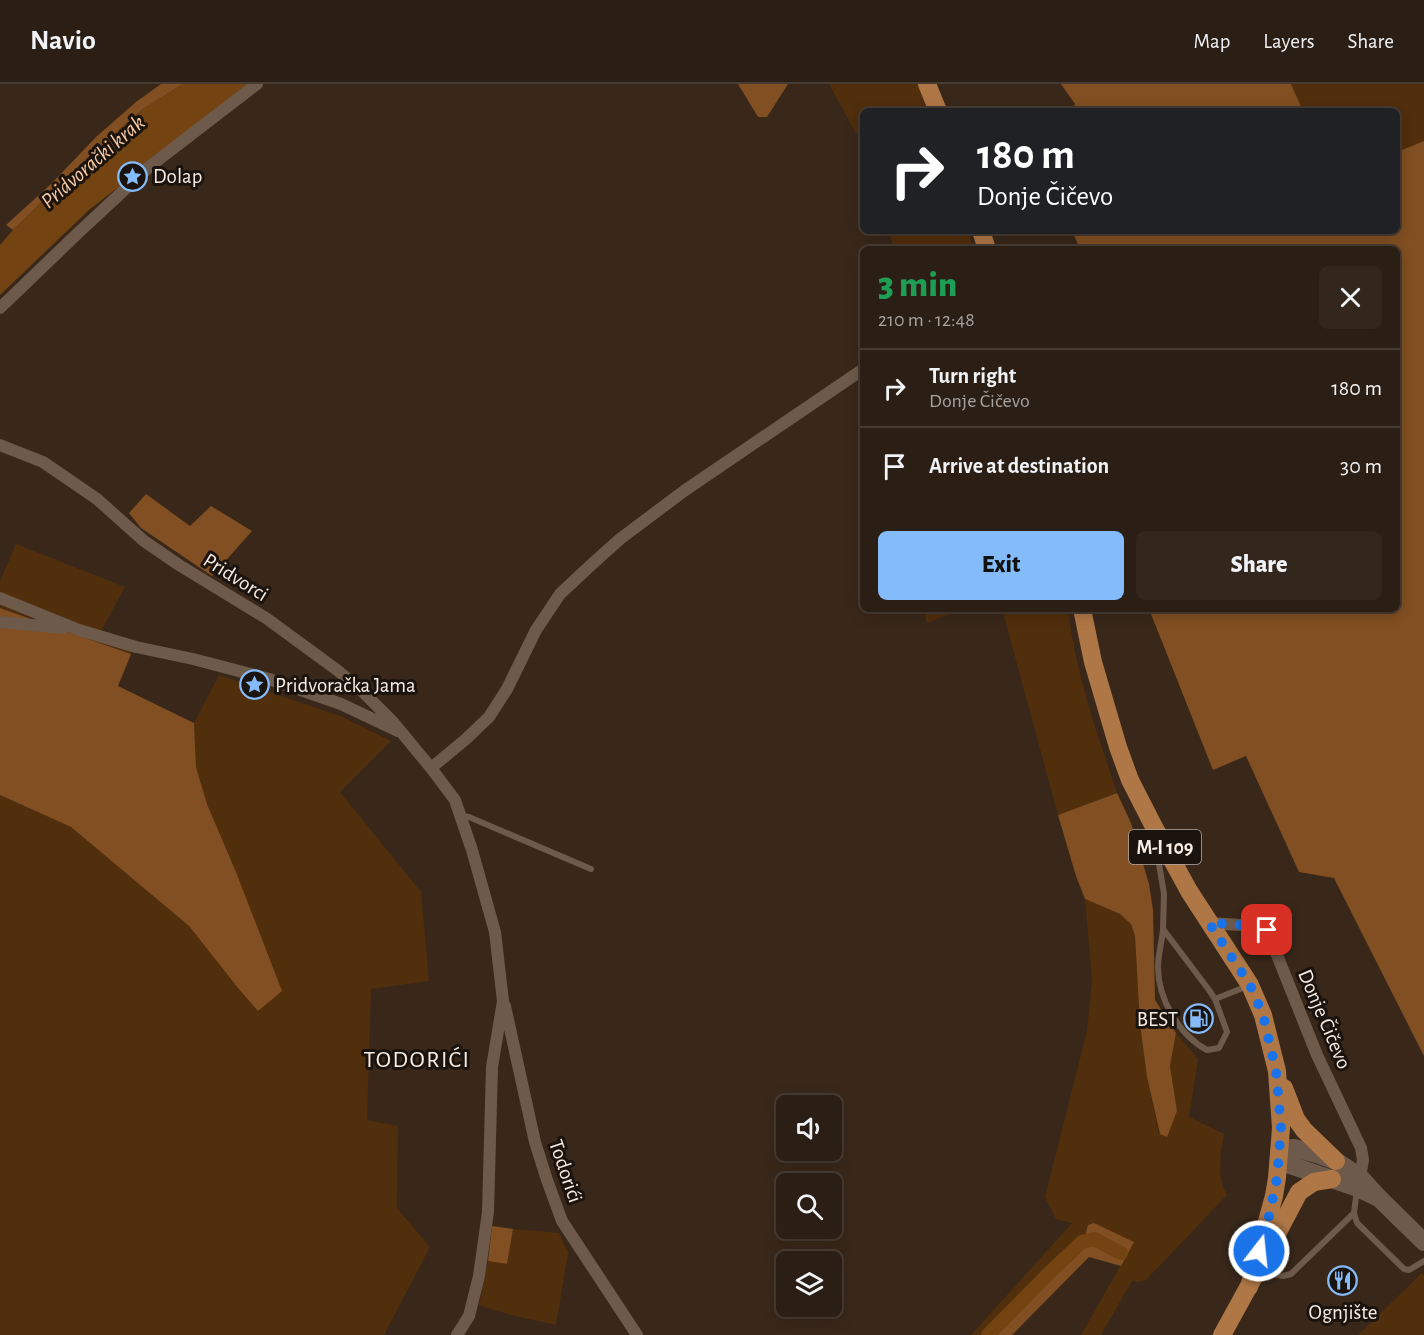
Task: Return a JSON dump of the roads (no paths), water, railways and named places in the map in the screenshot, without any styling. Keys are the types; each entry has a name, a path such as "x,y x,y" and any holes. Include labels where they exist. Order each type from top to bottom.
{"main road":[{"path":"927,84 937,108"},
{"name":"M-I 109","path":"1084,612 1093,662 1130,780 1189,891 1250,985 1263,1015 1276,1071 1281,1128 1272,1206 1249,1287 1222,1335"},
{"path":"1276,1071 1296,1119 1334,1170"},
{"path":"1279,1153 1290,1165 1334,1170 1359,1182 1379,1198 1424,1242"},
{"path":"1249,1287 1299,1192 1334,1170"}],"street":[{"path":"0,308 149,167 257,84"},
{"path":"431,768 489,717 507,689 536,630 560,594 591,565 620,539 684,490 860,371"},
{"name":"Pridvorci","path":"0,446 42,462 97,499 144,541 266,618 353,683 393,722 431,768"},
{"path":"0,598 79,630 136,647 269,679 341,704 402,733"},
{"path":"0,622 79,630"},
{"name":"Todorići","path":"431,768 455,800 495,932 503,1001 535,1142 547,1180 562,1221 637,1335"},
{"name":"Donje Čičevo","path":"1209,923 1256,926 1267,930 1317,1055 1361,1148 1363,1160 1359,1182"},
{"name":"Todorići","path":"457,1335 469,1316 479,1276 488,1212 492,1067 503,1001"}],"lane":[{"path":"461,816 469,817 591,869"},
{"path":"1153,825 1164,894 1163,929 1158,967 1161,989 1173,1016 1197,1045 1207,1050 1219,1048 1227,1032 1215,999 1163,929"},
{"path":"1215,999 1250,985"},
{"path":"1359,1182 1354,1213 1357,1223 1404,1269 1409,1270 1424,1261"},
{"path":"1258,1270 1283,1276 1291,1274 1354,1213"}],"water":[{"name":"Pridvorački krak","path":"183,84 250,84 89,210 0,295 0,245 13,230 101,145 143,109"}],"waterway":[{"path":"988,1335 1082,1242 1094,1239 1121,1253"}],"place":[{"name":"Dolap","path":"132,176"},
{"name":"Pridvoračka Jama","path":"254,685"},
{"name":"BEST","path":"1199,1019"},
{"name":"Ognjište","path":"1343,1281"}],"district":[{"name":"TODORIĆI","path":"417,1059"}]}
